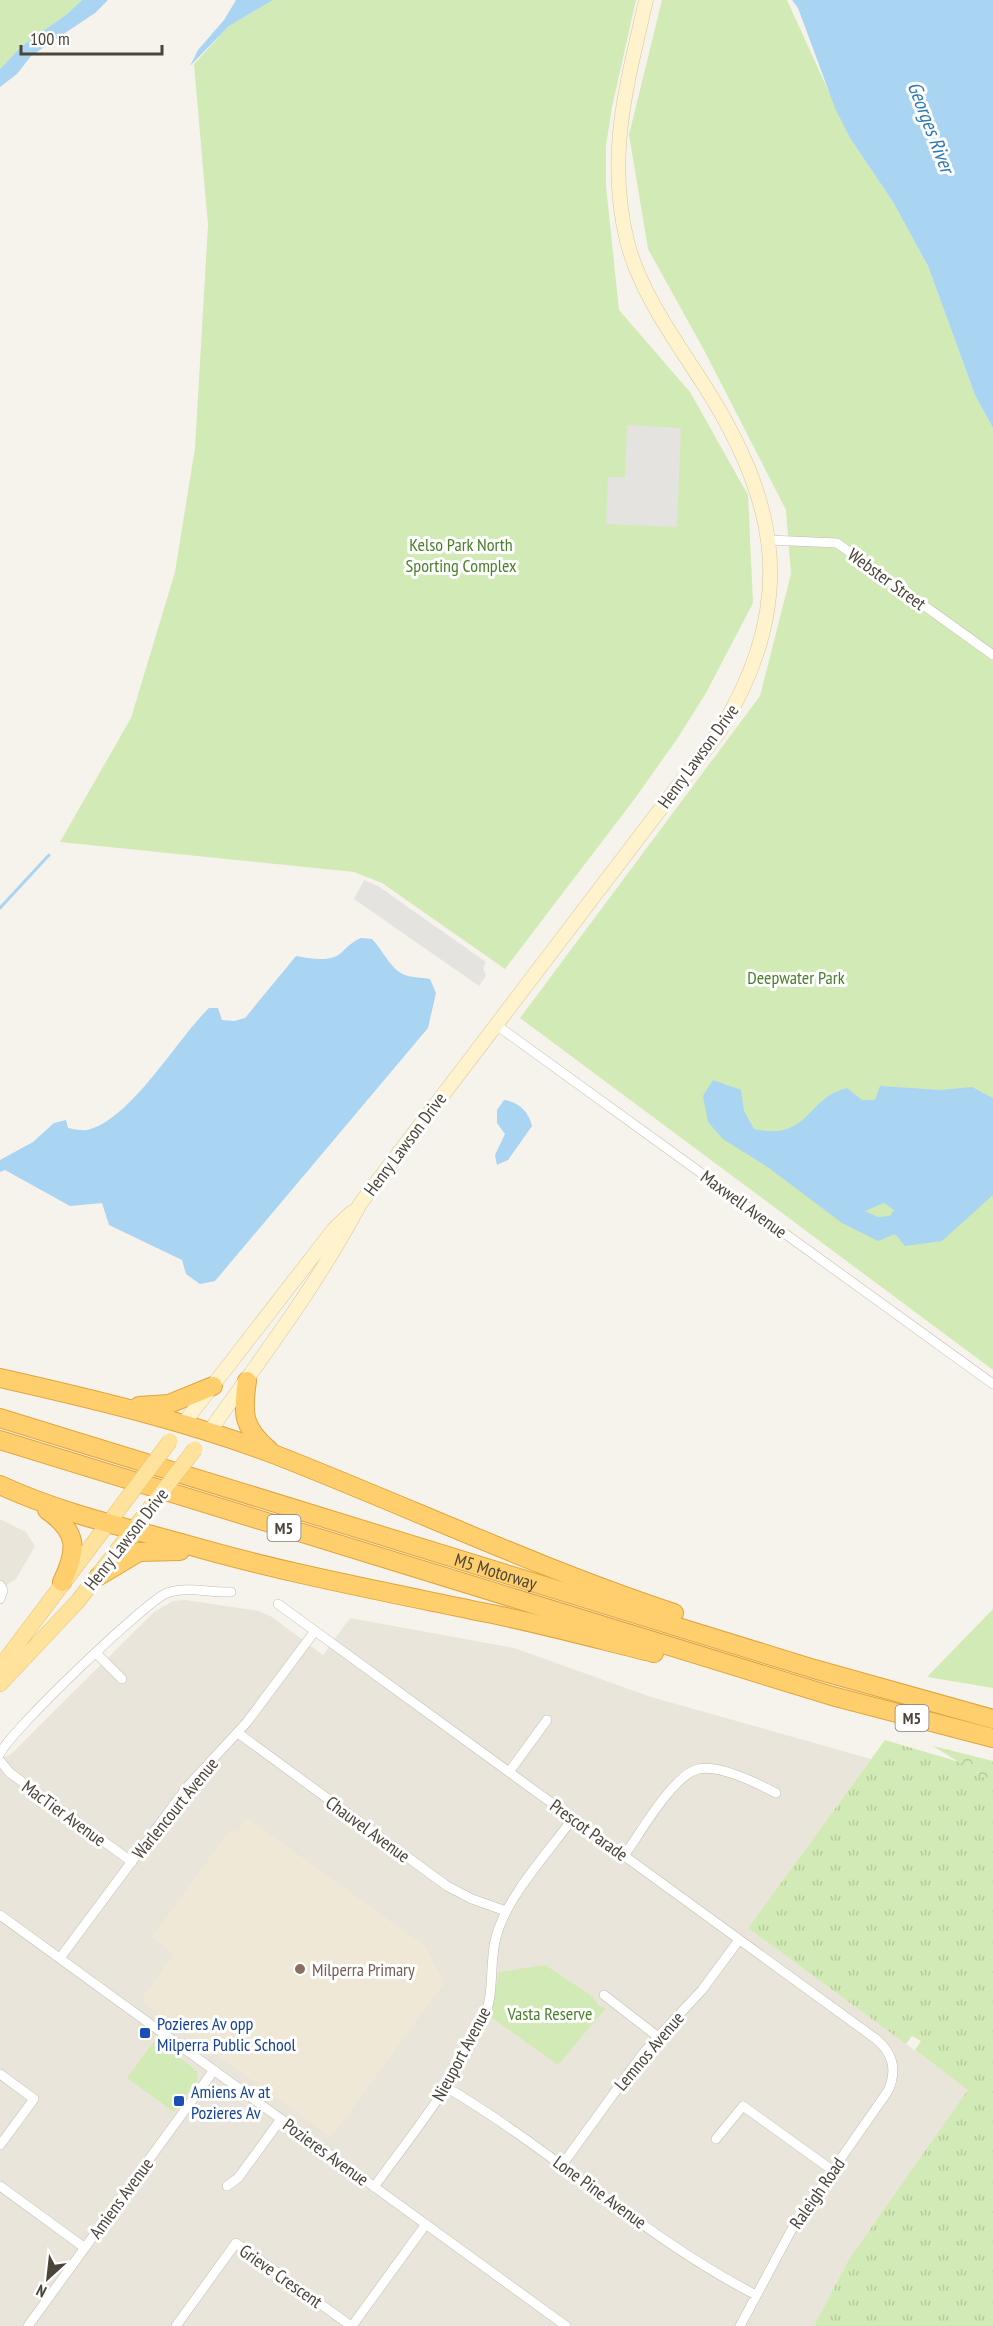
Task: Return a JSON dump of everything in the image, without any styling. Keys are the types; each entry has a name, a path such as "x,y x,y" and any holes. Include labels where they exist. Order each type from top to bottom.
{"highway":[{"path":"0,1378 120,1405 275,1455 585,1582 878,1689"},
{"path":"247,1381 244,1402 245,1423 256,1440 275,1455"},
{"path":"120,1405 170,1404 213,1386"},
{"name":"M5 Motorway","path":"0,1418 878,1689 993,1719"},
{"name":"M5 Motorway","path":"0,1440 832,1696 993,1738"},
{"path":"0,1485 27,1498 206,1552 329,1581 484,1612 832,1696"},
{"path":"27,1498 64,1524 72,1538 71,1564 62,1582"},
{"path":"99,1575 139,1552 206,1552"}],"main road":[{"name":"Henry Lawson Drive","path":"0,1684 50,1633 99,1575 247,1381 334,1252 360,1204 701,756 737,704 756,658 768,605 769,540 755,484 741,447 656,307 628,244 617,174 617,142 622,107 646,0"},
{"name":"Henry Lawson Drive","path":"0,1667 62,1582 334,1229 360,1204"}],"street":[{"name":"Webster Street","path":"769,540 837,543 993,655"},
{"name":"Maxwell Avenue","path":"495,1024 993,1384"},
{"path":"0,1585 3,1590 0,1598"},
{"path":"0,1754 5,1745 96,1653 159,1597 176,1590 231,1592"},
{"name":"Prescot Parade","path":"278,1604 876,2039 885,2046 893,2062"},
{"name":"Warlencourt Avenue","path":"60,1958 195,1777 238,1733 315,1631"},
{"path":"96,1653 122,1679"},
{"path":"509,1772 547,1720"},
{"name":"Chauvel Avenue","path":"238,1733 447,1886 506,1911"},
{"name":"MacTier Avenue","path":"0,1761 10,1773 132,1862"},
{"path":"624,1856 678,1781 692,1771 700,1768 719,1771 753,1781 776,1793"},
{"name":"Nieuport Avenue","path":"374,2187 446,2087 480,2027 488,2006 494,1947 506,1911 573,1818"},
{"name":"Pozieres Avenue","path":"0,1915 566,2326"},
{"name":"Lemnos Avenue","path":"562,2165 657,2036 702,1990 739,1940"},
{"path":"604,1995 657,2036"},
{"name":"Raleigh Road","path":"740,2326 792,2227 888,2091 892,2082 893,2062"},
{"name":"Amiens Avenue","path":"28,2326 214,2070"},
{"path":"0,2074 34,2099 0,2145"},
{"name":"Lone Pine Avenue","path":"446,2087 496,2118 696,2261 756,2295"},
{"path":"716,2139 744,2101 832,2170"},
{"path":"227,2186 238,2178 281,2119"},
{"path":"0,2186 85,2248"},
{"path":"352,2326 426,2224"},
{"name":"Grieve Crescent","path":"176,2326 236,2243 352,2326"}],"shaded area":[{"path":"627,425 681,428 677,527 606,524 608,477 625,477"},
{"path":"364,880 378,886 486,962 483,968 486,976 479,986 354,899"},
{"path":"0,1519 26,1532 35,1546 16,1579 0,1589"},
{"path":"185,1600 259,1611 272,1617 323,1655 350,1618 514,1648 651,1697 871,1759 748,1928 969,2090 849,2259 814,2326 0,2326 0,1759 11,1754 154,1612 173,1601"},
{"name":"Milperra Primary","path":"247,1818 426,1947 444,1983 331,2137 141,2000 174,1954 152,1937 230,1830 236,1833"}],"green space":[{"path":"0,0 82,0 67,14 22,46 0,69"},
{"name":"Kelso Park North Sporting Complex","path":"273,0 636,0 612,107 606,145 606,186 619,310 690,392 748,495 753,603 706,693 677,739 636,797 505,969 382,883 354,872 60,842 131,718 175,572 195,448 208,225 194,64 229,26"},
{"name":"Deepwater Park","path":"662,0 787,0 850,138 893,202 928,266 975,395 993,428 993,1370 520,1018 760,696 791,574 786,510 704,350 648,249 629,135"},
{"path":"993,1609 993,1688 927,1677"},
{"path":"885,1740 993,1772 993,2326 814,2326 849,2259 968,2090 915,2050 921,2041 912,2036 906,2044 748,1928"},
{"path":"933,1746 993,1761 993,1783"},
{"name":"Vasta Reserve","path":"545,1965 592,1996 598,2005 606,2008 558,2065 491,2017 499,1972"},
{"path":"156,2039 198,2072 197,2081 174,2112 127,2078"}],"water":[{"path":"82,0 108,0 95,13 31,56 17,74 0,87 0,69 22,46 67,14"},
{"path":"236,0 273,0 229,26 190,66 198,50 224,20"},
{"name":"Georges River","path":"792,0 993,0 993,428 975,395 928,266 893,202 850,138 835,108 798,8"},
{"path":"361,938 372,939 400,972 408,976 430,979 436,993 428,1028 215,1281 200,1284 186,1274 182,1260 109,1225 102,1203 70,1206 5,1170 0,1172 0,1160 33,1142 54,1123 66,1120 68,1128 87,1130 104,1123 120,1111 152,1077 209,1008 218,1008 222,1020 234,1021 245,1018 296,956 331,958"},
{"path":"713,1080 741,1090 744,1111 754,1129 772,1131 786,1129 797,1124 824,1100 847,1088 862,1100 875,1100 880,1086 941,1090 972,1087 993,1098 993,1195 942,1241 905,1246 895,1234 878,1241 842,1223 769,1168 723,1139 708,1122 703,1096","holes":["884,1203 894,1210 890,1216 878,1217 865,1211"]},
{"path":"504,1100 522,1109 532,1126 508,1160 497,1165 495,1155 505,1134 497,1123 497,1110"}],"waterway":[{"path":"0,908 49,855"}],"place":[{"name":"Milperra Primary","path":"300,1969"},
{"name":"Pozieres Av opp Milperra Public School","path":"145,2033"},
{"name":"Amiens Av at Pozieres Av","path":"179,2101"}]}
